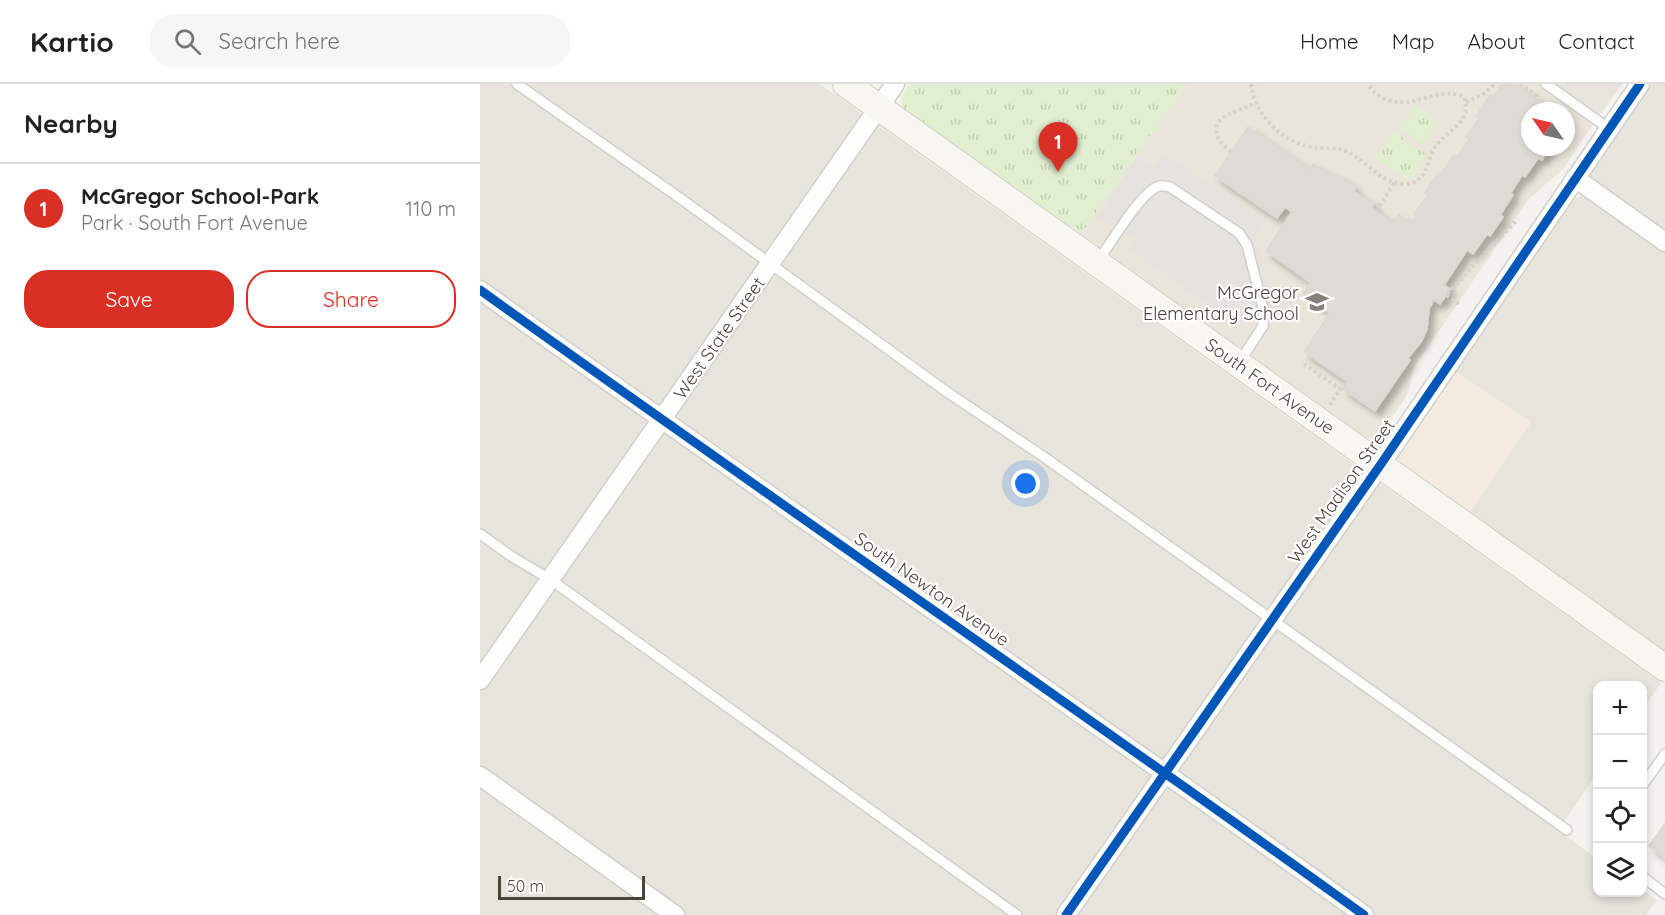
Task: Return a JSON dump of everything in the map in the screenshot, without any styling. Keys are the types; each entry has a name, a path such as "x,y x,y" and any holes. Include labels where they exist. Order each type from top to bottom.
{"street":[{"name":"South Fort Avenue","path":"846,84 1665,668"},
{"name":"West State Street","path":"480,680 895,84"},
{"name":"West Madison Street","path":"1066,915 1380,464 1640,84"},
{"path":"1575,178 1665,242"},
{"name":"South Newton Avenue","path":"480,290 662,421 1166,773 1364,915"},
{"path":"480,776 675,915"}],"lane":[{"path":"517,84 947,392 1044,457 1567,830"},
{"path":"1546,84 1608,128"},
{"path":"1097,263 1136,205 1149,192 1160,186 1170,187 1239,233 1247,245 1264,312 1263,326 1238,363"},
{"path":"480,534 550,580 1017,915"},
{"path":"1647,779 1665,754"},
{"path":"1647,880 1665,894"}],"path":[{"path":"1251,84 1256,104 1274,128 1302,145 1343,150 1395,182 1403,184 1423,176 1434,149 1462,120 1466,102 1460,93 1452,88"},
{"path":"1368,84 1373,92 1391,100 1405,100 1422,92"},
{"path":"1466,102 1482,95 1495,84"},
{"path":"1520,84 1537,96 1535,99"},
{"path":"1232,152 1218,139 1216,133 1218,122 1226,115 1256,104"},
{"path":"1376,211 1395,182"},
{"path":"1458,304 1446,296 1518,219"},
{"path":"1304,364 1340,389"},
{"path":"1329,406 1346,380"}],"shaded area":[{"path":"480,84 820,84 1661,683 1647,703 1647,681 1593,681 1593,780 1558,830 1593,856 1593,897 1647,897 1647,893 1657,900 1646,915 480,915"},
{"name":"McGregor Elementary School","path":"1186,84 1537,84 1562,102 1521,102 1521,156 1572,156 1564,168 1528,200 1413,369 1409,391 1378,438 1364,437 1081,234"},
{"path":"1537,84 1622,84 1593,124 1575,111 1575,102 1562,102"},
{"path":"1652,84 1665,84 1665,234 1590,179 1589,174"},
{"name":"McGregor Elementary School","path":"1575,111 1593,124 1575,151"},
{"path":"1164,153 1265,221 1255,235 1267,288 1272,290 1287,285 1293,305 1281,311 1251,319 1246,315 1238,326 1129,249 1136,238 1134,234 1131,234 1129,238 1097,217 1137,156 1154,166"},
{"path":"1582,195 1665,252 1665,652 1470,512 1531,422 1455,371 1572,201"},
{"path":"1455,371 1531,422 1470,512 1403,467 1398,457 1400,450"}],"green space":[{"path":"910,84 1186,84 1081,234 904,109 902,99"},
{"path":"1415,106 1439,122 1423,144 1400,128"},
{"path":"1394,132 1428,155 1412,178 1405,179 1376,158"}],"building":[{"path":"1502,84 1513,84 1540,102 1521,102 1521,156 1544,156 1542,160 1538,158 1525,177 1522,175 1500,215 1503,217 1490,236 1487,234 1473,254 1467,250 1444,285 1450,289 1440,304 1434,300 1429,309 1427,329 1421,342 1407,359 1410,360 1375,411 1343,389 1348,382 1304,352 1330,313 1303,294 1311,283 1266,251 1292,212 1285,207 1277,218 1215,176 1248,127 1310,170 1313,164 1333,177 1335,174 1355,188 1353,191 1373,204 1371,207 1393,223 1399,215 1412,224 1417,216 1414,214 1428,194 1425,193 1454,155 1457,157 1469,140 1466,137 1479,119 1476,117 1490,95 1493,97"},
{"path":"1665,823 1665,858 1649,846"}],"cycle path":[{"path":"1066,915 1381,464 1640,84"},
{"path":"480,290 1364,915"}],"place":[{"name":"McGregor School-Park","path":"1058,172"},
{"name":"McGregor Elementary School","path":"1317,302"}]}
